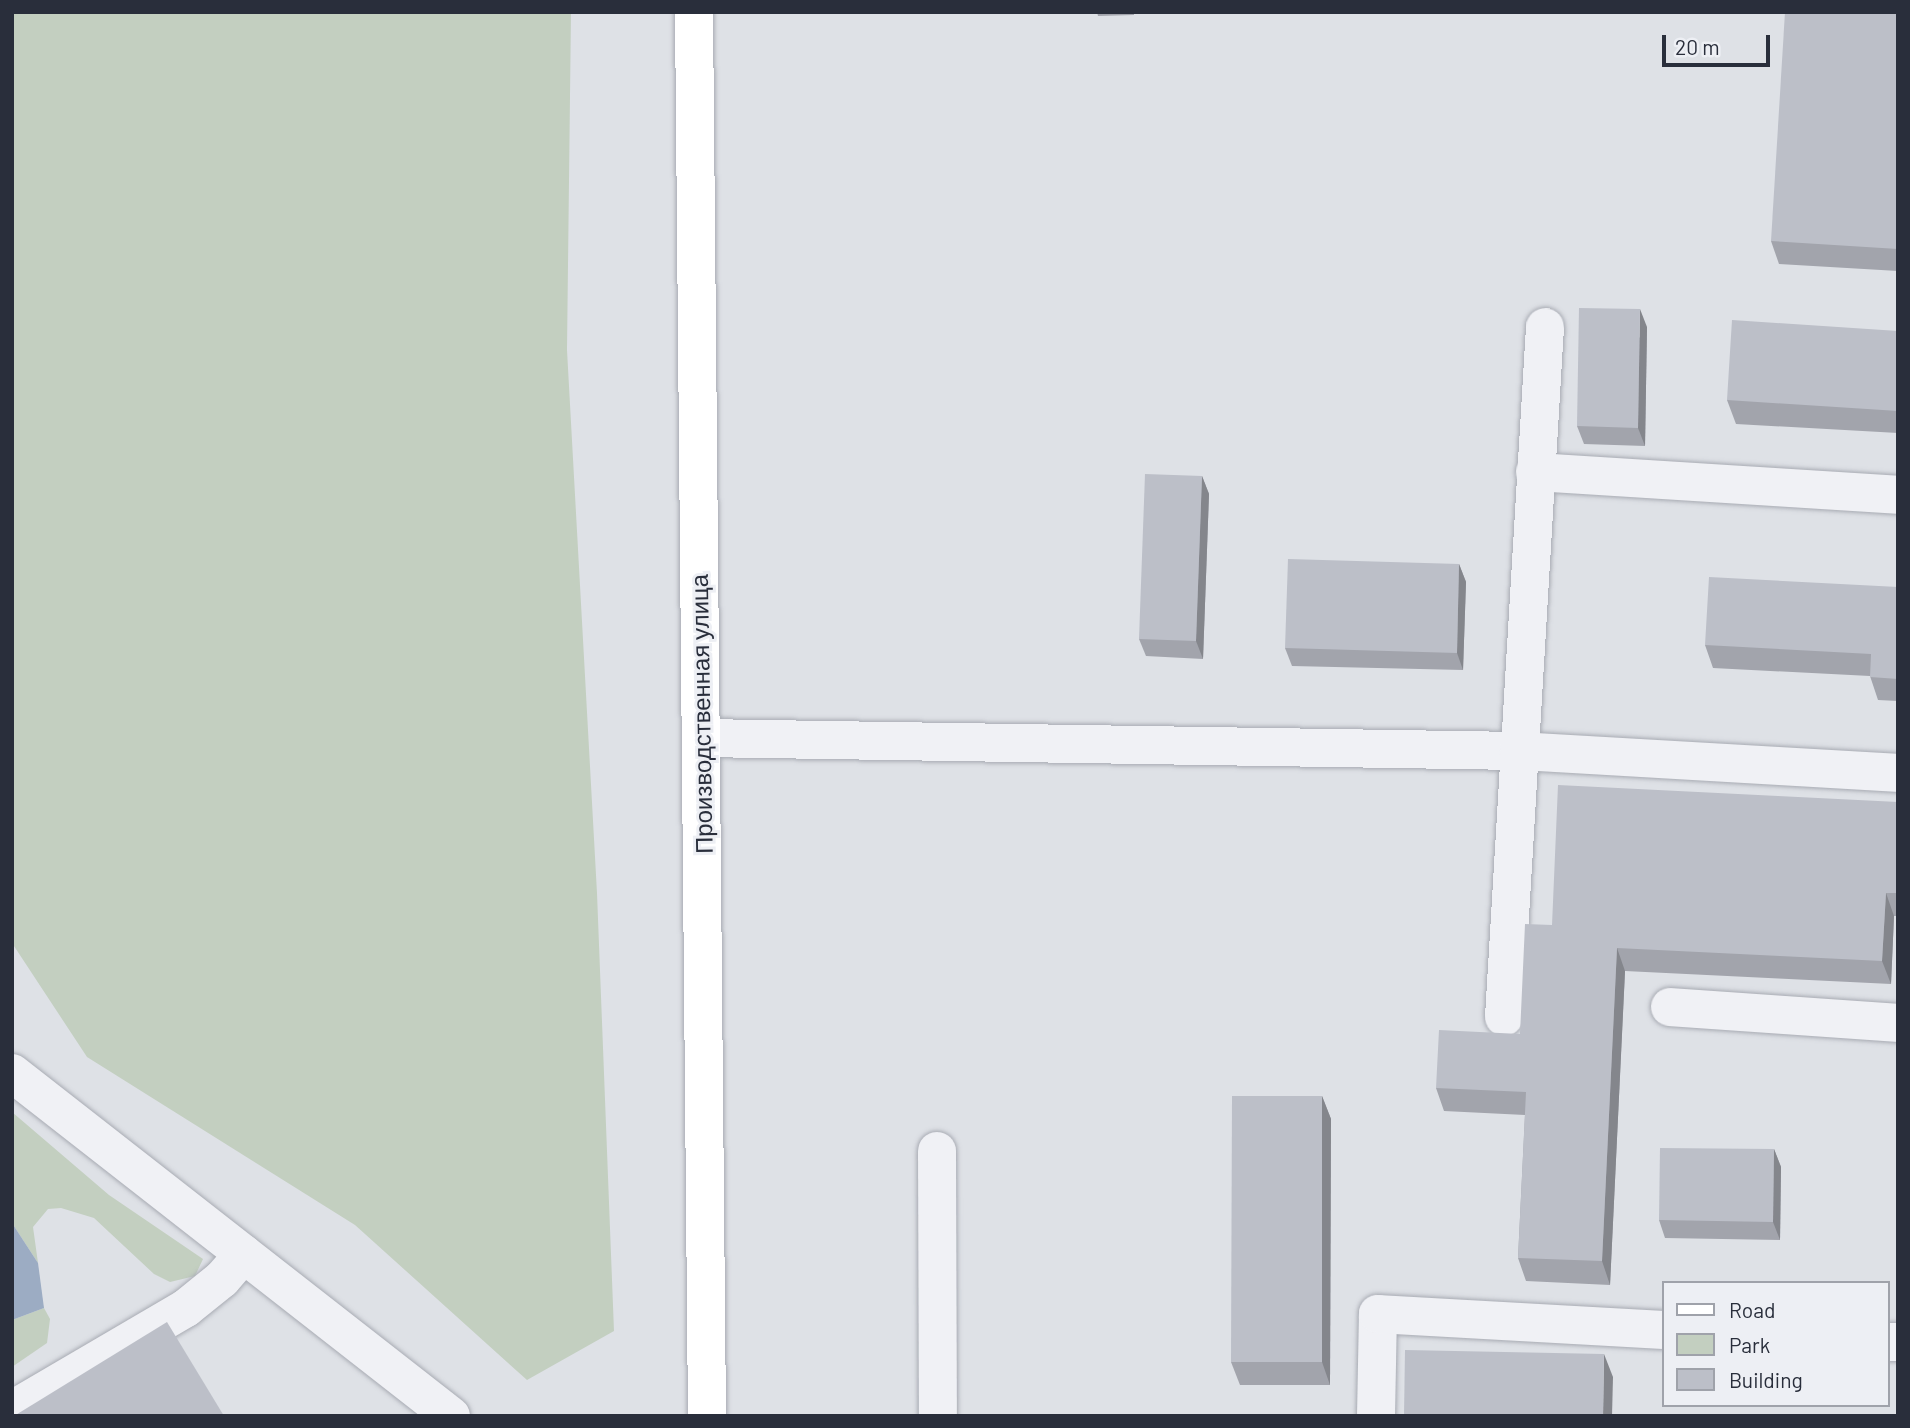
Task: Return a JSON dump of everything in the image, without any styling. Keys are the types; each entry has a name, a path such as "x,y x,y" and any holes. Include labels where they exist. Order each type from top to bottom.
{"main road":[{"name":"Производственная улица","path":"694,12 708,1416"}],"street":[{"path":"1504,1017 1545,327"},
{"path":"1535,472 1898,495"},
{"path":"701,738 1520,751 1898,773"},
{"path":"1670,1007 1898,1023"},
{"path":"12,1073 451,1416"},
{"path":"937,1151 938,1416"},
{"path":"12,1410 186,1308 222,1279 244,1254"},
{"path":"1376,1416 1378,1314 1661,1330"}],"green space":[{"path":"12,12 571,12 567,350 597,893 614,1331 527,1380 355,1225 87,1057 12,943"},
{"path":"12,1112 109,1195 203,1259 195,1276 170,1282 154,1274 94,1218 61,1208 48,1209 33,1227 38,1263 12,1223"},
{"path":"44,1308 50,1319 47,1343 12,1367 12,1320"}],"water":[{"path":"12,1223 38,1263 44,1308 12,1320"}],"building":[{"path":"1785,12 1898,12 1898,249 1771,241"},
{"path":"1579,308 1640,309 1638,428 1577,426"},
{"path":"1732,320 1898,331 1898,411 1727,400"},
{"path":"1145,474 1202,476 1196,641 1139,639"},
{"path":"1288,559 1459,564 1457,653 1285,648"},
{"path":"1709,577 1898,587 1898,679 1870,677 1871,654 1705,645"},
{"path":"1558,785 1898,802 1898,893 1886,893 1882,961 1617,948 1602,1261 1518,1258 1526,1092 1436,1088 1439,1030 1520,1034 1525,924 1552,925"},
{"path":"1232,1096 1322,1096 1322,1362 1231,1362"},
{"path":"1660,1148 1774,1149 1773,1222 1659,1220"},
{"path":"167,1322 224,1416 14,1416"},
{"path":"1405,1350 1604,1354 1603,1416 1404,1416"}]}
